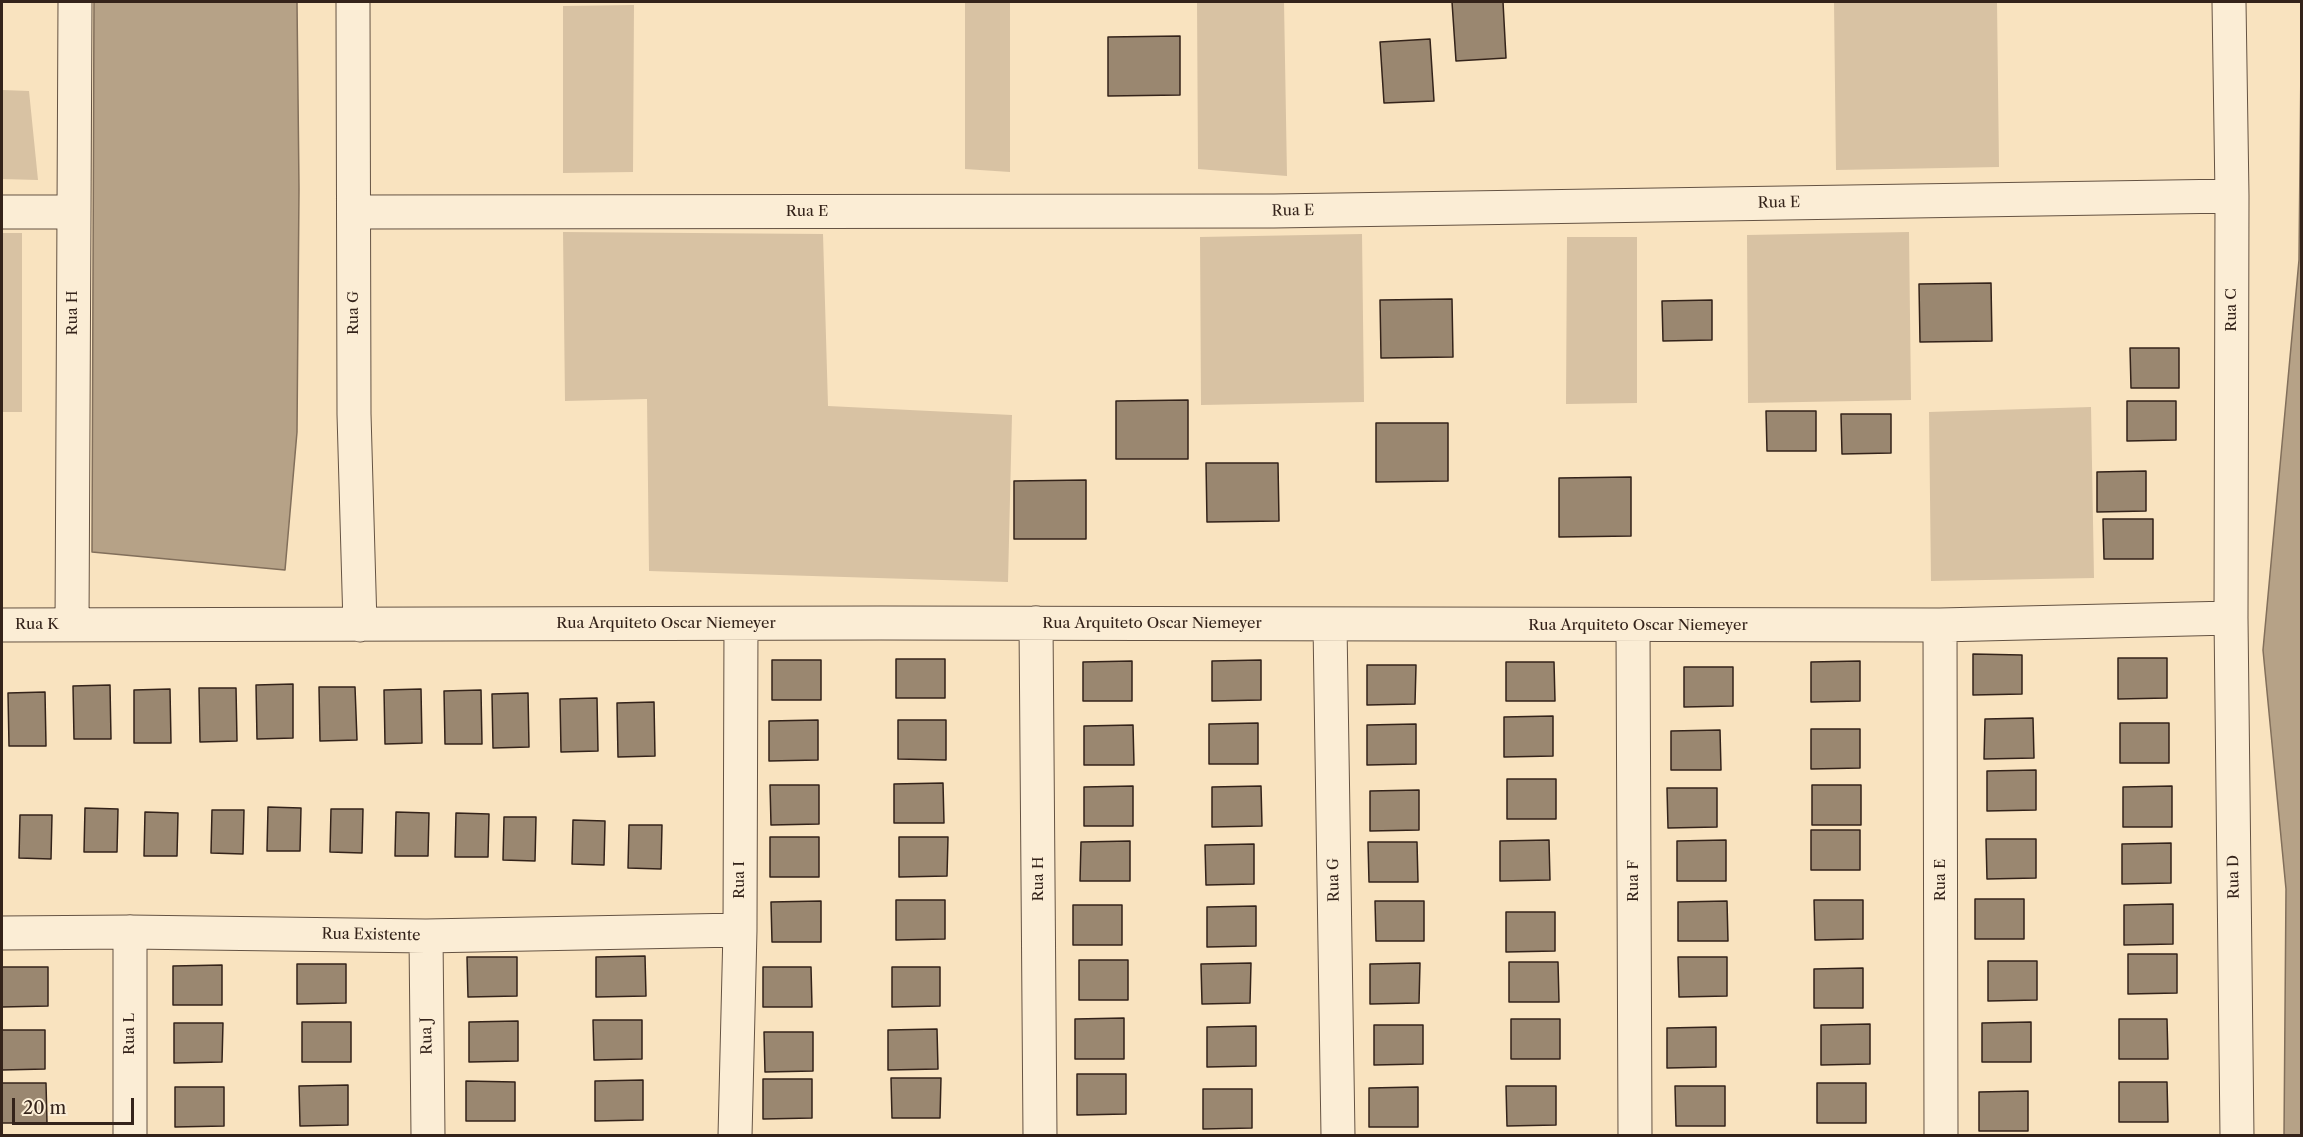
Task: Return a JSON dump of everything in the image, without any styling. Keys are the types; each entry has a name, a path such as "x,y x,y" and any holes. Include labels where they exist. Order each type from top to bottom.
{"street":[{"name":"Rua H","path":"72,625 75,2"},
{"name":"Rua G","path":"353,2 354,414 360,625"},
{"name":"Rua C","path":"2229,2 2232,196 2231,618"},
{"name":"Rua E","path":"354,212 1274,211 2232,196"},
{"path":"2,212 73,212"},
{"name":"Rua Arquiteto Oscar Niemeyer","path":"72,625 1036,623 1633,627 1940,626 2231,618"},
{"name":"Rua D","path":"2231,618 2237,1136"},
{"name":"Rua H","path":"1036,623 1040,1136"},
{"name":"Rua I","path":"735,1136 740,930 741,624"},
{"name":"Rua K","path":"2,625 72,625"},
{"name":"Rua G","path":"1330,625 1338,1136"},
{"name":"Rua E","path":"1940,626 1941,1136"},
{"name":"Rua F","path":"1633,627 1635,1136"},
{"name":"Rua Existente","path":"2,933 130,932 426,936 740,930"},
{"name":"Rua L","path":"130,932 130,1136"},
{"name":"Rua J","path":"426,936 428,1136"}],"shaded area":[{"path":"94,2 297,2 299,189 297,432 285,570 92,552"},
{"path":"965,2 1010,2 1010,172 965,169"},
{"path":"1197,2 1284,2 1287,176 1198,169"},
{"path":"1834,2 1997,2 1999,167 1836,170"},
{"path":"634,5 633,172 563,173 563,6"},
{"path":"2301,61 2302,1135 2284,1136 2286,889 2263,650 2299,260"},
{"path":"2,90 29,91 38,180 2,179"},
{"path":"563,232 823,234 828,406 1012,415 1008,582 649,571 647,399 565,401"},
{"path":"1909,232 1911,400 1748,403 1747,235"},
{"path":"2,233 22,233 22,412 2,412"},
{"path":"1362,234 1364,402 1201,405 1200,237"},
{"path":"1567,237 1637,237 1637,403 1566,404"},
{"path":"2091,407 2094,578 1931,581 1929,412"}],"building":[{"path":"1452,2 1503,2 1506,58 1456,61"},
{"path":"1180,36 1180,95 1108,96 1108,37"},
{"path":"1430,39 1434,101 1384,103 1380,42"},
{"path":"1991,283 1992,341 1920,342 1919,284"},
{"path":"1452,299 1453,357 1381,358 1380,300"},
{"path":"1712,300 1712,340 1663,341 1662,301"},
{"path":"2130,348 2179,348 2179,388 2131,388"},
{"path":"1188,400 1188,459 1116,459 1116,401"},
{"path":"2127,401 2176,401 2176,440 2127,441"},
{"path":"1766,411 1816,411 1816,451 1767,451"},
{"path":"1841,414 1891,414 1891,453 1842,454"},
{"path":"1376,423 1448,423 1448,481 1376,482"},
{"path":"1206,463 1278,463 1279,521 1207,522"},
{"path":"2146,471 2146,511 2097,512 2097,472"},
{"path":"1631,477 1631,536 1559,537 1559,478"},
{"path":"1086,480 1086,539 1014,539 1014,481"},
{"path":"2103,519 2153,519 2153,559 2104,559"},
{"path":"1973,654 2022,655 2022,694 1973,695"},
{"path":"2118,658 2167,658 2167,698 2118,699"},
{"path":"896,659 945,659 945,698 896,698"},
{"path":"772,660 821,660 821,700 772,700"},
{"path":"1261,660 1261,700 1212,701 1212,661"},
{"path":"1132,661 1132,701 1083,701 1083,662"},
{"path":"1860,661 1860,701 1811,702 1811,662"},
{"path":"1506,662 1554,662 1555,701 1506,701"},
{"path":"1367,665 1416,665 1415,704 1367,705"},
{"path":"1684,667 1733,667 1733,706 1684,707"},
{"path":"293,684 293,738 257,739 256,685"},
{"path":"110,685 111,739 74,739 73,686"},
{"path":"319,687 355,687 357,740 320,741"},
{"path":"199,688 236,688 237,741 200,742"},
{"path":"170,689 171,743 134,743 134,690"},
{"path":"421,689 422,743 385,744 384,690"},
{"path":"481,690 482,744 445,744 444,691"},
{"path":"45,692 46,746 9,746 8,693"},
{"path":"528,693 529,747 493,748 492,694"},
{"path":"597,698 598,751 561,752 560,699"},
{"path":"654,702 655,756 618,757 617,703"},
{"path":"1553,716 1553,756 1504,757 1504,717"},
{"path":"2033,718 2034,758 1984,759 1985,719"},
{"path":"818,720 818,760 769,761 769,721"},
{"path":"898,720 946,720 946,760 898,759"},
{"path":"1258,723 1258,764 1209,764 1209,724"},
{"path":"2120,723 2169,723 2169,763 2120,763"},
{"path":"1416,724 1416,764 1367,765 1367,725"},
{"path":"1133,725 1134,765 1084,765 1084,726"},
{"path":"1811,729 1860,729 1860,768 1811,769"},
{"path":"1720,730 1721,770 1671,770 1671,731"},
{"path":"2036,770 2036,810 1987,811 1987,771"},
{"path":"1507,779 1556,779 1556,819 1507,819"},
{"path":"943,783 944,823 894,823 894,784"},
{"path":"770,785 819,785 819,824 771,825"},
{"path":"1812,785 1861,785 1861,825 1812,825"},
{"path":"1133,786 1133,826 1084,826 1084,787"},
{"path":"1261,786 1262,826 1212,827 1212,787"},
{"path":"2172,786 2172,827 2123,827 2123,787"},
{"path":"1667,788 1717,788 1717,827 1668,828"},
{"path":"1419,790 1419,830 1370,831 1370,791"},
{"path":"268,807 301,808 300,851 267,851"},
{"path":"85,808 118,809 117,852 84,852"},
{"path":"331,809 363,809 362,853 330,852"},
{"path":"212,810 244,810 243,854 211,853"},
{"path":"145,812 178,813 177,856 144,856"},
{"path":"396,812 429,813 428,856 395,856"},
{"path":"456,813 489,814 488,857 455,857"},
{"path":"20,815 52,815 51,859 19,858"},
{"path":"504,817 536,817 535,861 503,860"},
{"path":"573,820 605,821 604,865 572,864"},
{"path":"629,825 662,825 661,869 628,868"},
{"path":"1811,830 1860,830 1860,870 1811,870"},
{"path":"770,837 819,837 819,877 770,877"},
{"path":"899,837 948,837 947,876 899,877"},
{"path":"1986,839 2036,839 2036,878 1987,879"},
{"path":"1549,840 1550,880 1500,881 1500,841"},
{"path":"1726,840 1726,881 1677,881 1677,841"},
{"path":"1130,841 1130,881 1080,881 1081,842"},
{"path":"1368,842 1417,842 1418,882 1369,882"},
{"path":"2171,843 2171,883 2122,884 2122,844"},
{"path":"1254,844 1254,884 1206,885 1205,845"},
{"path":"1975,899 2024,899 2024,939 1975,939"},
{"path":"896,900 945,900 945,939 896,940"},
{"path":"1814,900 1863,900 1863,939 1815,940"},
{"path":"821,901 821,942 772,942 771,902"},
{"path":"1375,901 1424,901 1424,941 1376,941"},
{"path":"1727,901 1728,941 1678,941 1678,902"},
{"path":"2173,904 2173,944 2124,945 2124,905"},
{"path":"1073,905 1122,905 1122,945 1073,945"},
{"path":"1256,906 1256,946 1207,947 1207,907"},
{"path":"1506,912 1555,912 1555,951 1506,952"},
{"path":"2128,954 2177,954 2177,993 2128,994"},
{"path":"645,956 646,996 596,997 596,957"},
{"path":"467,957 517,957 517,996 468,997"},
{"path":"1678,957 1727,957 1727,996 1679,997"},
{"path":"1079,960 1128,960 1128,1000 1079,1000"},
{"path":"1988,961 2037,961 2037,1000 1988,1001"},
{"path":"1509,962 1558,962 1559,1002 1509,1002"},
{"path":"1251,963 1250,1003 1202,1004 1201,964"},
{"path":"1420,963 1419,1003 1370,1004 1370,964"},
{"path":"297,964 346,964 346,1003 297,1004"},
{"path":"222,965 222,1005 173,1005 173,966"},
{"path":"2,967 48,967 48,1006 2,1007"},
{"path":"763,967 811,967 812,1007 763,1007"},
{"path":"892,967 940,967 940,1006 892,1007"},
{"path":"1863,968 1863,1008 1814,1008 1814,969"},
{"path":"1124,1018 1124,1059 1075,1059 1075,1019"},
{"path":"1511,1019 1560,1019 1560,1059 1511,1059"},
{"path":"2119,1019 2167,1019 2168,1059 2119,1059"},
{"path":"593,1020 642,1020 642,1059 594,1060"},
{"path":"518,1021 518,1061 469,1062 469,1022"},
{"path":"302,1022 351,1022 351,1062 302,1062"},
{"path":"2031,1022 2031,1062 1982,1062 1982,1023"},
{"path":"174,1023 223,1023 222,1062 174,1063"},
{"path":"1870,1024 1870,1064 1821,1065 1821,1025"},
{"path":"1374,1025 1423,1025 1423,1064 1374,1065"},
{"path":"1256,1026 1256,1066 1207,1067 1207,1027"},
{"path":"1716,1027 1716,1067 1667,1068 1667,1028"},
{"path":"937,1029 938,1069 888,1070 888,1030"},
{"path":"2,1030 45,1030 45,1069 2,1070"},
{"path":"764,1032 813,1032 813,1071 765,1072"},
{"path":"1077,1074 1126,1074 1126,1114 1077,1115"},
{"path":"891,1078 941,1078 940,1118 892,1118"},
{"path":"763,1079 812,1079 812,1118 763,1119"},
{"path":"643,1080 643,1120 595,1121 595,1081"},
{"path":"466,1081 515,1082 515,1121 466,1121"},
{"path":"2119,1082 2167,1082 2168,1122 2119,1122"},
{"path":"2,1083 46,1083 47,1123 2,1123"},
{"path":"1817,1083 1866,1083 1866,1123 1817,1123"},
{"path":"348,1085 348,1125 300,1126 299,1086"},
{"path":"1506,1086 1556,1086 1556,1125 1507,1126"},
{"path":"1675,1086 1725,1086 1725,1126 1676,1126"},
{"path":"175,1087 224,1087 224,1126 175,1127"},
{"path":"1418,1087 1418,1127 1369,1127 1369,1088"},
{"path":"1203,1089 1252,1089 1252,1128 1203,1129"},
{"path":"2028,1091 2028,1131 1979,1131 1979,1092"}]}
